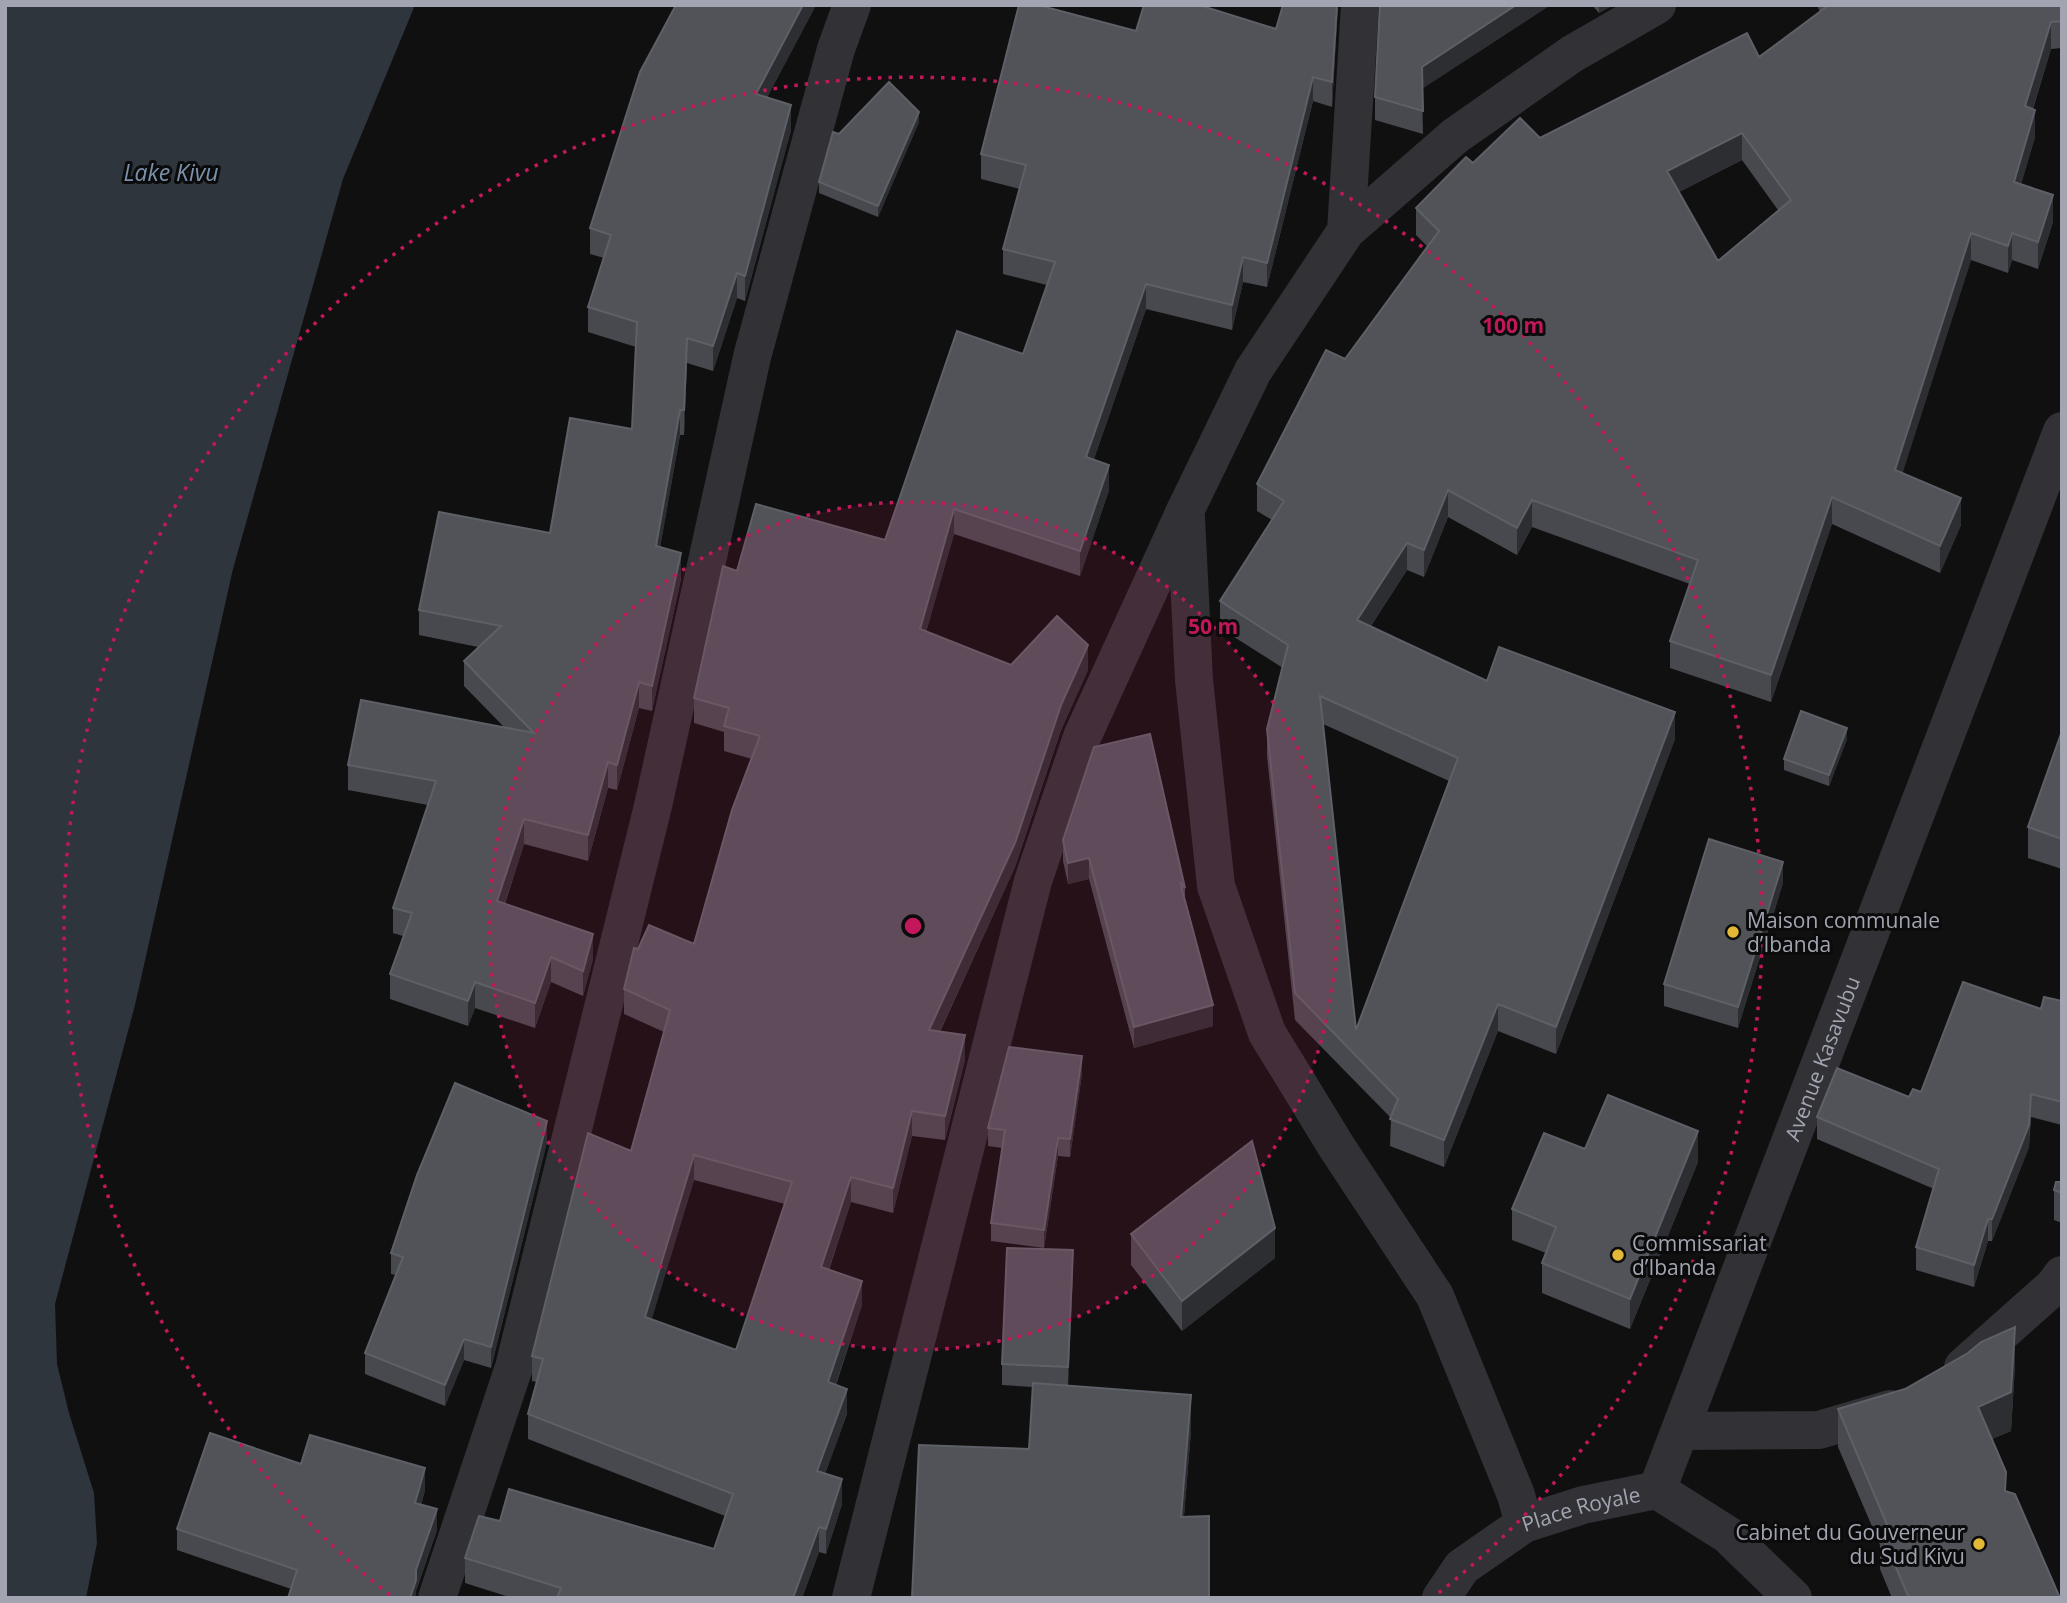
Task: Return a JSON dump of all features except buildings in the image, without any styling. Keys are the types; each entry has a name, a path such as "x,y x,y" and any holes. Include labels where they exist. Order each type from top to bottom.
{"street":[{"path":"437,1598 514,1367 653,806 752,357 836,50 852,5"},
{"path":"1346,231 1360,5"},
{"path":"850,1598 1033,881 1082,737 1185,511 1253,371 1346,231 1455,136 1572,54 1657,5"},
{"name":"Avenue Kasavubu","path":"1657,1490 2062,431"},
{"path":"1185,511 1194,681 1216,886 1267,1033 1336,1146 1435,1296 1516,1495 1524,1524"},
{"path":"1681,1431 1819,1430 1894,1408 1958,1372 2054,1286 2062,1275"},
{"name":"Place Royale","path":"1441,1598 1462,1567 1524,1524 1583,1505 1657,1490 1728,1535 1793,1598"}],"water":[{"name":"Lake Kivu","path":"5,5 415,5 343,179 233,569 135,1005 55,1304 57,1364 94,1493 97,1543 86,1598 5,1598"}],"place":[{"name":"Maison communale d’Ibanda","path":"1733,932"},
{"name":"Commissariat d’Ibanda","path":"1618,1255"},
{"name":"Cabinet du Gouverneur du Sud Kivu","path":"1979,1544"}]}
